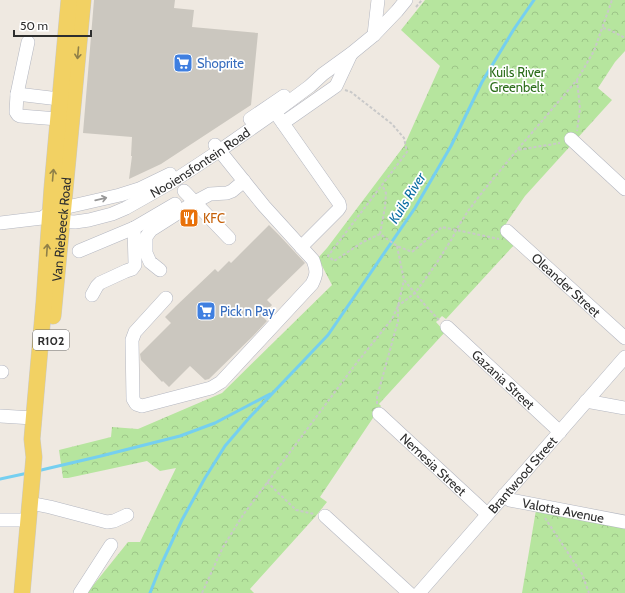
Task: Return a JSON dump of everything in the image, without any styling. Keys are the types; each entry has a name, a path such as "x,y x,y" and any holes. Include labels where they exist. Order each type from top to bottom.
{"main road":[{"name":"Van Riebeeck Road","path":"34,457 41,441 59,99 69,0"},
{"name":"Van Riebeeck Road","path":"22,593 34,457 32,439 33,418 44,295 53,217 83,0"}],"street":[{"path":"374,35 378,0"},
{"name":"Nooiensfontein Road","path":"53,217 74,222 112,214 126,208 161,188 217,148 275,112 310,86 323,74 374,35 406,0"},
{"path":"28,42 17,94 16,112 18,115 58,119"},
{"path":"283,123 336,86 352,53"},
{"name":"Nooiensfontein Road","path":"53,217 139,189 181,168 217,148 268,106 306,82 323,74"},
{"path":"17,94 59,99"},
{"path":"275,112 340,206 338,210 301,247"},
{"path":"571,139 625,189"},
{"path":"166,298 135,332 132,340 133,399 136,404 142,406 210,388 221,382 312,284 316,276 316,267 313,260 264,206 217,148"},
{"path":"79,251 134,228 178,207 195,202 210,194 227,193 232,191 244,181"},
{"path":"161,188 178,207"},
{"path":"184,191 229,238"},
{"path":"160,270 150,262 147,257 145,248 146,237 151,230 178,207"},
{"path":"0,223 53,217"},
{"path":"92,295 100,283 134,267 134,228"},
{"name":"Oleander Street","path":"510,234 625,338"},
{"name":"Gazania Street","path":"448,327 560,432"},
{"name":"Brantwood Street","path":"419,593 625,357"},
{"path":"586,401 625,408"},
{"name":"Nemesia Street","path":"379,414 487,514"},
{"path":"0,416 33,418"},
{"name":"Valotta Avenue","path":"504,495 510,500 625,522"},
{"path":"30,496 50,507 107,522 114,521 128,515"},
{"path":"325,516 409,593"},
{"path":"0,520 28,520"},
{"path":"80,593 111,545"}],"path":[{"path":"398,306 415,293 436,264 468,211 517,150 577,80 594,51 612,0"},
{"path":"602,28 610,30 625,38"},
{"path":"517,150 565,143 571,139 576,133 580,109 577,80"},
{"path":"336,86 351,92 392,124 404,138 407,152 328,256 334,261 363,242 380,234"},
{"path":"380,234 386,193 382,185"},
{"path":"380,234 398,246 412,252 442,227 506,240 510,234"},
{"path":"202,593 223,548 243,515 354,365 392,319 398,306 404,280 398,246"},
{"path":"404,280 425,305 448,327"},
{"path":"379,414 377,408 377,397 398,321 398,306"},
{"path":"267,482 296,510 325,516"},
{"path":"541,506 541,513 582,574 589,593"}],"green space":[{"name":"Kuils River Greenbelt","path":"425,0 625,0 625,51 615,62 598,88 612,100 525,196 507,222 502,233 515,244 446,319 442,316 436,322 445,332 379,404 381,406 320,497 327,502 250,589 254,593 87,593 128,542 140,542 176,468 160,471 147,461 63,478 59,450 111,437 112,427 138,429 222,393 332,285 318,258 404,146 440,66 401,30"},
{"path":"536,510 625,526 625,593 522,593"}],"building":[{"path":"94,0 175,0 174,8 194,10 192,27 258,33 251,105 161,164 129,179 132,156 132,137 83,133"},
{"path":"269,225 305,263 267,300 272,305 262,316 267,321 209,379 205,380 190,366 169,387 163,381 162,382 141,360 140,354 171,323 165,317 176,306 215,269 218,272 229,261 231,263"}],"waterway":[{"name":"Kuils River","path":"150,593 182,520 205,478 225,446 249,418 328,335 415,208 451,146 482,82 514,29 534,0"},
{"path":"37,471 180,436 215,423 270,394"},
{"path":"0,479 28,473"}],"place":[{"name":"Shoprite","path":"183,63"},
{"name":"KFC","path":"189,218"},
{"name":"Pick n Pay","path":"206,311"}]}
